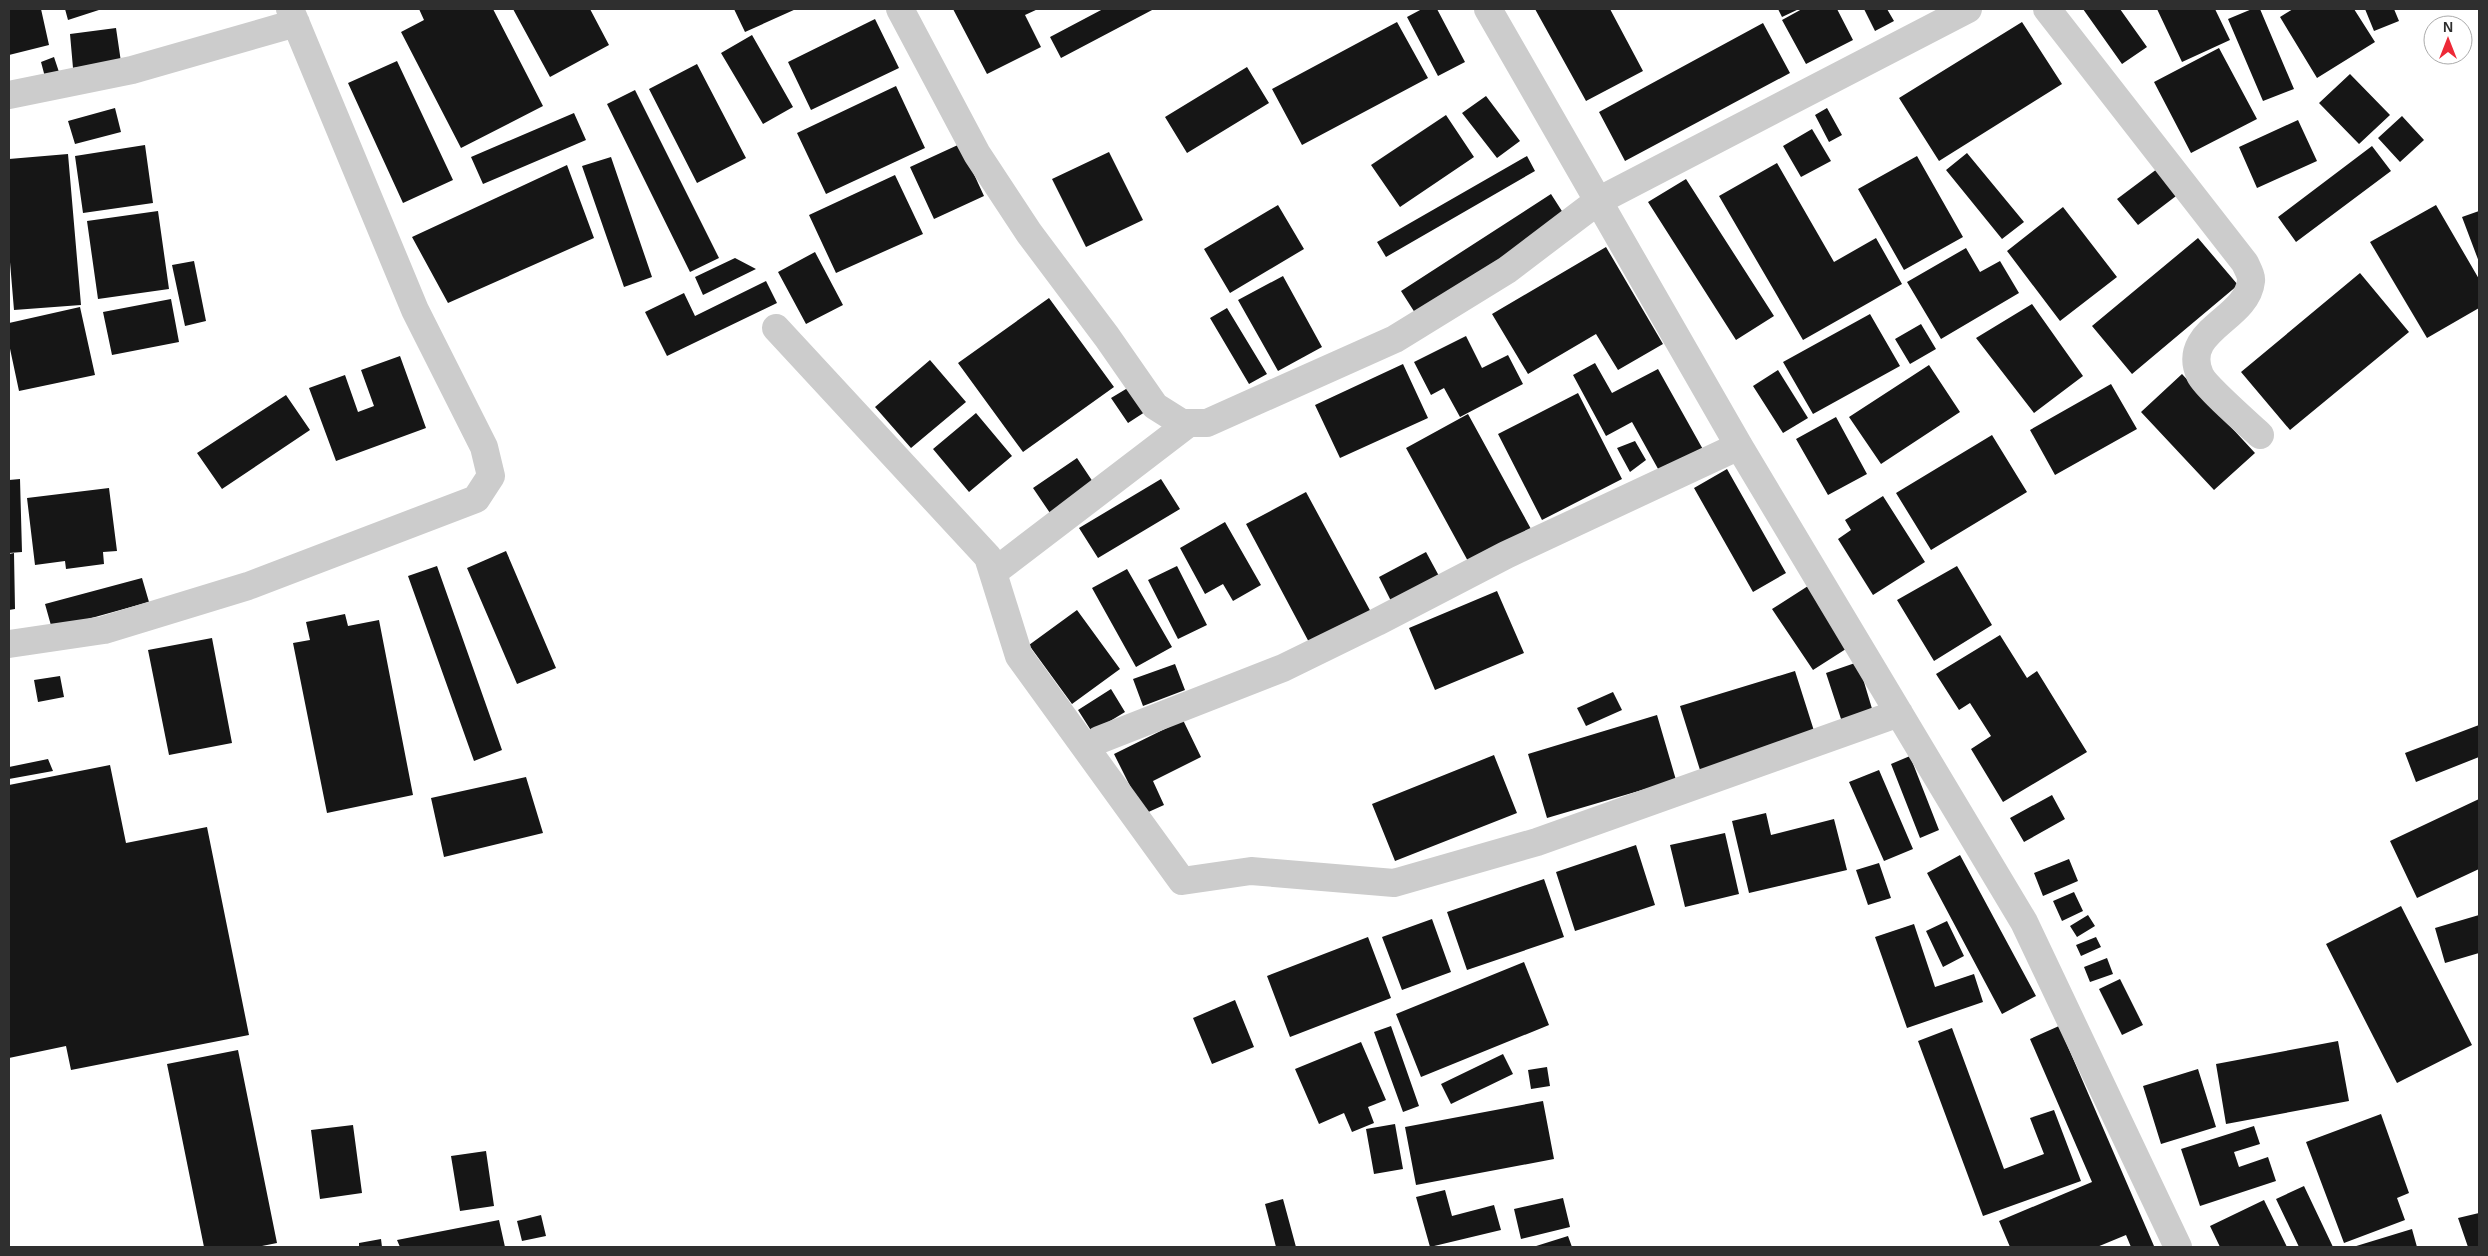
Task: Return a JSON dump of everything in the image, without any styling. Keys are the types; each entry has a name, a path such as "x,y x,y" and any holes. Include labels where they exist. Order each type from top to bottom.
{"street":[{"path":"900,9 977,154 1029,233 1107,337 1155,406 1182,423 1206,423 1394,338 1507,270 1598,202 1968,9"},
{"path":"1488,9 1739,446 2024,922 2178,1247"},
{"path":"2047,9 2245,263 2251,280 2246,298 2198,346 2194,357 2200,377 2260,435"},
{"path":"9,95 132,70 293,16 416,310 484,447 491,476 476,499 248,586 104,630 9,644"},
{"path":"776,328 988,557 1019,656 1182,881 1251,871 1394,883 1537,842 1899,713"},
{"path":"994,572 1189,423"},
{"path":"1099,740 1283,668 1506,555 1739,446"}],"building":[{"path":"9,9 41,9 49,45 9,55"},
{"path":"65,9 102,9 68,20"},
{"path":"419,9 493,9 543,106 461,148 401,32 424,20"},
{"path":"513,9 590,9 609,45 550,77"},
{"path":"734,9 796,9 745,32"},
{"path":"953,9 1038,9 1025,15 1041,47 987,74"},
{"path":"1103,9 1154,9 1061,58 1050,37"},
{"path":"1422,9 1437,9 1465,62 1438,76 1407,17"},
{"path":"1535,9 1610,9 1643,71 1586,101"},
{"path":"1778,9 1799,9 1782,17"},
{"path":"1802,9 1837,9 1853,40 1806,64 1782,20"},
{"path":"1864,9 1887,9 1894,21 1875,31"},
{"path":"2083,9 2120,9 2147,47 2122,64"},
{"path":"2157,9 2215,9 2230,40 2182,62"},
{"path":"2252,9 2260,9 2294,89 2263,101 2228,19"},
{"path":"2293,9 2354,9 2375,42 2317,78 2280,17"},
{"path":"2365,9 2394,9 2399,21 2374,31"},
{"path":"875,19 899,68 811,110 788,62"},
{"path":"1397,22 1428,78 1302,145 1272,89"},
{"path":"2022,22 2062,84 1939,161 1899,98"},
{"path":"1763,23 1790,73 1625,161 1599,112"},
{"path":"116,28 121,62 73,68 70,34"},
{"path":"752,35 793,107 763,124 721,53"},
{"path":"2219,48 2257,119 2191,153 2154,82"},
{"path":"54,57 59,72 45,77 41,62"},
{"path":"397,61 453,180 403,203 348,83"},
{"path":"697,64 746,158 697,183 649,89"},
{"path":"1247,67 1269,103 1187,153 1165,117"},
{"path":"2350,74 2390,115 2359,144 2319,103"},
{"path":"896,86 925,148 826,194 797,133"},
{"path":"635,90 719,258 690,272 607,104"},
{"path":"1486,96 1520,141 1497,158 1462,113"},
{"path":"115,108 121,132 75,144 68,121"},
{"path":"1827,108 1842,135 1829,142 1815,115"},
{"path":"574,113 586,140 483,184 471,157"},
{"path":"1446,115 1474,157 1400,207 1371,165"},
{"path":"2402,116 2424,140 2400,162 2378,138"},
{"path":"2298,120 2317,161 2257,188 2239,147"},
{"path":"1812,129 1831,161 1801,177 1783,146"},
{"path":"960,144 984,196 934,219 910,167"},
{"path":"145,145 153,203 83,213 75,156"},
{"path":"2372,146 2391,171 2296,242 2278,217"},
{"path":"1109,152 1143,220 1086,247 1052,179"},
{"path":"1967,153 2024,222 2002,239 1946,170"},
{"path":"68,154 81,305 14,310 9,250 9,159"},
{"path":"1527,156 1535,171 1386,257 1377,242"},
{"path":"1917,156 1963,237 1904,270 1858,189"},
{"path":"611,157 652,277 624,287 582,166"},
{"path":"1777,163 1834,262 1876,238 1902,284 1803,340 1719,196"},
{"path":"567,165 594,238 448,303 412,237"},
{"path":"2161,166 2180,193 2138,225 2117,199"},
{"path":"895,175 923,234 836,273 809,215"},
{"path":"1686,179 1774,316 1736,340 1648,202"},
{"path":"1551,194 1567,219 1417,316 1401,291"},
{"path":"1278,205 1304,249 1230,293 1204,249"},
{"path":"2436,205 2479,279 2479,308 2427,338 2370,242"},
{"path":"2063,207 2117,277 2060,321 2007,251"},
{"path":"158,211 169,289 98,299 87,221"},
{"path":"2479,211 2479,262 2462,217"},
{"path":"2198,238 2238,285 2132,374 2092,326"},
{"path":"1606,247 1663,344 1618,370 1596,334 1528,374 1492,314"},
{"path":"1966,248 1980,272 2000,261 2019,293 1941,339 1907,282"},
{"path":"815,252 843,305 806,324 778,272"},
{"path":"735,258 756,269 703,295 695,277"},
{"path":"194,261 206,321 185,326 172,265"},
{"path":"2360,273 2409,332 2290,430 2241,372"},
{"path":"1283,276 1322,347 1278,371 1238,300"},
{"path":"766,281 777,303 667,356 645,312 684,293 695,316"},
{"path":"1049,298 1114,387 1023,452 958,363"},
{"path":"171,299 179,342 112,355 103,312"},
{"path":"2032,304 2083,376 2034,413 1976,338"},
{"path":"80,307 95,375 19,391 9,344 9,323"},
{"path":"1227,308 1267,374 1249,384 1210,318"},
{"path":"1870,314 1900,366 1813,414 1783,362"},
{"path":"1921,324 1936,349 1910,364 1895,339"},
{"path":"1466,336 1482,368 1508,355 1523,384 1460,417 1444,388 1431,395 1414,362"},
{"path":"400,356 426,428 336,461 309,388 345,375 358,412 374,406 361,370"},
{"path":"930,360 966,402 911,448 875,407"},
{"path":"1595,363 1612,393 1658,369 1705,453 1662,476 1632,422 1606,436 1573,375"},
{"path":"1403,364 1428,418 1340,458 1315,405"},
{"path":"1929,365 1960,412 1881,464 1849,417"},
{"path":"1778,370 1808,418 1783,433 1753,386"},
{"path":"2182,374 2255,453 2214,490 2141,412"},
{"path":"2111,384 2137,429 2055,475 2030,430"},
{"path":"1131,386 1148,410 1128,423 1111,398"},
{"path":"1578,393 1622,479 1542,520 1498,434"},
{"path":"286,395 310,430 222,489 197,453"},
{"path":"976,413 1012,456 969,492 933,449"},
{"path":"1468,414 1531,529 1469,563 1406,448"},
{"path":"1836,417 1867,474 1828,495 1796,439"},
{"path":"1992,435 2027,492 1931,550 1896,493"},
{"path":"1635,441 1646,460 1630,472 1617,448"},
{"path":"1077,458 1097,488 1052,516 1033,488"},
{"path":"1727,469 1786,573 1753,592 1694,488"},
{"path":"20,479 22,552 9,553 9,480"},
{"path":"1161,479 1180,509 1098,558 1079,528"},
{"path":"109,488 117,551 103,552 104,564 66,569 65,561 35,565 27,498"},
{"path":"1306,492 1372,614 1311,646 1246,524"},
{"path":"1883,496 1925,562 1873,595 1838,539 1851,530 1845,520"},
{"path":"1225,522 1261,585 1233,601 1223,584 1205,594 1180,548"},
{"path":"506,551 556,668 517,684 467,568"},
{"path":"1426,552 1439,576 1391,601 1379,577"},
{"path":"14,553 15,609 9,610 9,554"},
{"path":"437,566 502,750 474,761 408,576"},
{"path":"1177,566 1207,625 1178,639 1148,580"},
{"path":"1957,566 1992,625 1934,661 1897,600"},
{"path":"1127,569 1172,647 1136,667 1092,588"},
{"path":"142,578 149,602 52,629 45,604"},
{"path":"1808,586 1849,647 1813,670 1772,609"},
{"path":"1497,591 1524,653 1435,690 1409,628"},
{"path":"1077,610 1120,669 1072,704 1029,645"},
{"path":"345,614 348,626 379,620 413,795 327,813 293,643 310,640 306,622"},
{"path":"2000,635 2027,678 2037,671 2087,752 2003,802 1971,749 1991,736 1970,703 1959,710 1936,674"},
{"path":"212,638 232,743 169,755 148,650"},
{"path":"1858,662 1873,712 1842,722 1826,673"},
{"path":"1175,664 1185,690 1143,706 1133,679"},
{"path":"1795,671 1815,734 1700,770 1680,706"},
{"path":"60,676 64,697 38,702 34,680"},
{"path":"1111,689 1125,712 1092,732 1078,710"},
{"path":"1613,692 1622,710 1586,726 1577,708"},
{"path":"1657,715 1676,780 1547,818 1528,754"},
{"path":"1183,720 1201,757 1153,781 1164,805 1144,814 1114,754"},
{"path":"2479,725 2479,757 2416,782 2405,753"},
{"path":"1494,755 1517,813 1395,861 1372,804"},
{"path":"1910,756 1939,830 1920,838 1891,764"},
{"path":"48,759 53,771 9,779 9,767"},
{"path":"110,765 126,843 207,827 249,1035 71,1070 66,1046 9,1058 9,785"},
{"path":"1879,770 1913,849 1884,861 1849,782"},
{"path":"526,777 543,833 444,857 431,798"},
{"path":"2052,795 2065,819 2024,842 2010,818"},
{"path":"2479,799 2479,869 2417,898 2390,841"},
{"path":"1766,813 1771,835 1834,819 1847,870 1749,893 1732,821"},
{"path":"1725,833 1739,894 1685,907 1670,845"},
{"path":"1636,845 1655,905 1575,931 1556,872"},
{"path":"1960,855 2036,996 2002,1014 1927,873"},
{"path":"2069,859 2078,881 2043,896 2034,873"},
{"path":"1879,863 1891,898 1868,905 1856,870"},
{"path":"1544,879 1564,937 1467,970 1447,912"},
{"path":"2074,892 2083,911 2062,921 2053,901"},
{"path":"2401,906 2472,1045 2397,1083 2326,944"},
{"path":"2088,915 2095,926 2077,937 2070,926"},
{"path":"2479,915 2479,953 2445,963 2435,928"},
{"path":"1432,919 1451,972 1402,990 1382,937"},
{"path":"1947,921 1964,956 1943,967 1926,931"},
{"path":"1914,924 1935,987 1974,974 1983,1002 1907,1028 1875,937"},
{"path":"1368,937 1391,998 1290,1037 1267,976"},
{"path":"2096,937 2101,947 2081,956 2076,945"},
{"path":"2107,958 2113,974 2090,982 2084,967"},
{"path":"1524,962 1549,1025 1421,1077 1396,1014"},
{"path":"2120,979 2143,1025 2122,1035 2099,989"},
{"path":"1235,1000 1254,1047 1212,1064 1193,1018"},
{"path":"1391,1026 1419,1106 1403,1112 1374,1032"},
{"path":"2059,1026 2154,1246 2131,1247 2126,1235 2097,1247 2010,1247 1999,1221 2092,1182 2030,1039"},
{"path":"1952,1028 2004,1169 2044,1154 2030,1118 2054,1110 2081,1181 1983,1216 1918,1041"},
{"path":"2338,1041 2349,1101 2226,1124 2216,1064"},
{"path":"1361,1042 1386,1100 1368,1107 1374,1123 1352,1132 1344,1113 1319,1124 1295,1069"},
{"path":"238,1050 277,1243 257,1247 204,1247 167,1064"},
{"path":"1503,1054 1513,1074 1451,1104 1441,1084"},
{"path":"1547,1067 1550,1086 1531,1089 1528,1070"},
{"path":"2198,1069 2216,1127 2161,1144 2143,1086"},
{"path":"1543,1101 1554,1159 1416,1185 1405,1127"},
{"path":"2381,1114 2409,1193 2397,1198 2405,1220 2344,1243 2306,1142"},
{"path":"1395,1124 1403,1169 1374,1174 1366,1129"},
{"path":"353,1125 362,1193 320,1199 311,1130"},
{"path":"2254,1126 2260,1144 2234,1152 2239,1167 2268,1157 2276,1181 2200,1206 2181,1149"},
{"path":"486,1151 494,1206 460,1211 451,1156"},
{"path":"2304,1186 2333,1247 2299,1247 2276,1199"},
{"path":"1445,1190 1452,1216 1494,1205 1501,1230 1430,1247 1416,1197"},
{"path":"1563,1198 1570,1227 1521,1239 1514,1209"},
{"path":"1283,1199 1296,1247 1276,1247 1265,1204"},
{"path":"2264,1200 2287,1247 2220,1247 2210,1226"},
{"path":"2479,1213 2479,1247 2468,1247 2458,1218"},
{"path":"541,1215 546,1236 522,1241 517,1221"},
{"path":"499,1220 505,1247 400,1247 397,1240"},
{"path":"2412,1229 2417,1247 2353,1247"},
{"path":"1568,1236 1572,1247 1533,1247"},
{"path":"381,1239 382,1247 359,1247 359,1243"}]}
